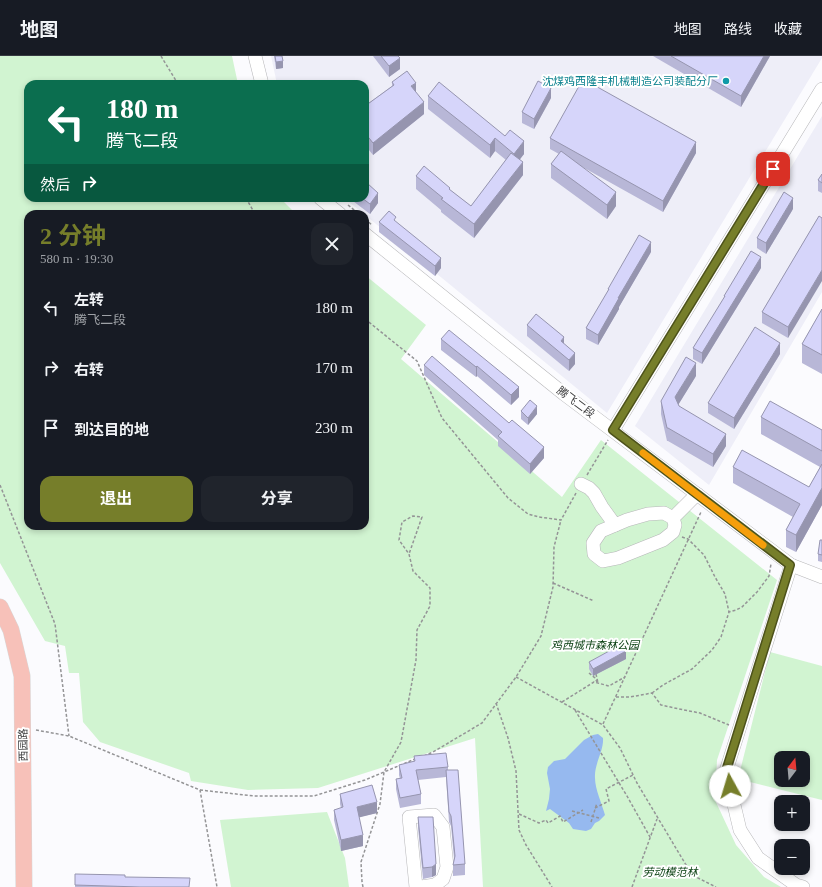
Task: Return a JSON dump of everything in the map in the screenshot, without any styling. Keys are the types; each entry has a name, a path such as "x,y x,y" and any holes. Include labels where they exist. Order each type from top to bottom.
{"main road":[{"name":"西园路","path":"0,607 11,630 22,676 24,887"}],"street":[{"path":"255,56 261,80"},
{"path":"613,430 822,89"},
{"path":"329,202 342,208"},
{"name":"腾飞二段","path":"369,237 540,374 790,565 822,577"},
{"path":"582,484 594,493 615,525"},
{"path":"673,518 701,497"},
{"path":"664,513 673,518 675,525 673,532 663,540 618,558 603,560 594,554 593,543 601,532 615,525 648,514 664,513"},
{"path":"790,565 726,771 740,830 758,858 796,885 803,887"},
{"path":"416,887 409,817 434,815 443,827 447,867 443,878 435,885 421,887"}],"path":[{"path":"161,56 176,80"},
{"path":"369,321 417,361 442,418 508,498 528,514 560,520"},
{"path":"23,728 69,736 200,790 254,796 314,796 365,780 433,752 482,722 516,678 541,636 553,587 554,547 560,520 613,430"},
{"path":"0,485 56,624 69,736"},
{"path":"603,725 688,539 701,497"},
{"path":"363,887 361,862 380,804 384,772 401,742 416,660 417,630 430,606 430,588 413,571 409,554 399,540 402,522 413,516 422,517 409,554"},
{"path":"616,697 630,697 652,693 663,685 692,669 712,650 721,637 729,612 725,594 704,555 688,539 673,532"},
{"path":"729,612 742,607 757,592 769,576 773,552"},
{"path":"553,583 594,601"},
{"path":"589,673 598,683"},
{"path":"596,674 598,683"},
{"path":"562,702 594,682 609,686 625,676"},
{"path":"516,678 603,725 620,748 657,818 692,875 716,887"},
{"path":"652,693 661,704 700,713 739,729"},
{"path":"496,703 508,738 516,771 519,830 526,845 552,887"},
{"path":"574,709 619,782 650,837"},
{"path":"595,808 609,801 606,789 633,775"},
{"path":"200,790 217,887"},
{"path":"591,822 597,803"},
{"path":"572,810 599,818"},
{"path":"518,814 539,823 546,820 548,823 560,816 563,822 583,810"},
{"path":"632,887 657,818"}],"shaded area":[{"path":"271,56 822,56 607,413 369,218 369,210 359,210 349,202 369,202 369,80 276,80"},
{"path":"822,116 822,292 709,485 635,426"}],"green space":[{"name":"鸡西城市森林公园","path":"0,56 232,56 237,80 24,80 24,202 284,202 292,210 24,210 24,530 369,530 369,278 426,325 401,359 562,497 601,440 777,580 717,760 715,800 736,845 764,877 781,887 483,887 475,738 318,788 248,790 191,781 189,773 100,742 83,722 79,673 69,673 65,646 45,641 0,563"},
{"path":"770,652 822,666 822,800 810,797 810,795 802,795 738,779"},
{"path":"327,812 345,858 349,887 231,887 220,820"}],"water":[{"path":"598,734 603,738 603,743 596,768 595,782 605,815 595,823 591,829 586,831 573,829 569,823 550,809 546,811 550,789 547,773 548,767 554,761 565,759 584,740"}],"building":[{"path":"275,56 282,56 283,61 276,62"},
{"path":"381,56 398,56 400,58 389,66"},
{"name":"沈煤鸡西隆丰机械制造公司装配分厂","path":"671,56 764,56 741,96"},
{"path":"407,71 416,83 411,86 424,102 373,143 369,138 369,103 394,85 392,82"},
{"path":"583,79 696,142 663,201 550,138"},
{"path":"538,81 551,88 534,119 522,112"},
{"path":"439,82 505,136 510,130 524,141 514,154 495,138 490,145 428,96"},
{"path":"561,151 616,192 607,205 551,164"},
{"path":"511,153 523,162 474,224 441,199 443,198 416,176 424,166 450,188 449,189 471,206"},
{"path":"822,174 822,183 818,180"},
{"path":"369,185 378,193 370,204 367,202 369,202"},
{"path":"784,192 793,198 766,243 757,238"},
{"path":"389,211 396,217 394,220 441,258 435,266 379,222"},
{"path":"819,216 822,218 822,270 788,327 762,312"},
{"path":"639,235 651,242 598,335 586,328"},
{"path":"751,251 761,257 702,353 693,348"},
{"path":"822,309 822,355 802,344"},
{"path":"536,314 564,337 561,341 575,353 569,360 527,325"},
{"path":"755,327 780,343 734,418 708,403"},
{"path":"449,330 519,387 511,395 477,366 476,367 441,339"},
{"path":"432,356 509,423 512,420 544,447 530,464 498,436 502,432 424,365"},
{"path":"686,357 696,363 675,397 679,406 726,434 713,454 667,428 661,401"},
{"path":"530,400 537,406 528,418 521,411"},
{"path":"770,401 822,430 822,451 761,417"},
{"path":"742,450 809,487 822,464 822,488 796,535 786,530 800,504 733,467"},
{"path":"820,540 822,540 822,555 818,554"},
{"path":"622,644 626,651 593,669 589,662"},
{"path":"446,753 448,767 416,770 421,794 400,798 396,779 402,778 399,765 415,761 414,756"},
{"path":"446,770 458,770 465,864 453,865 455,856 451,816 449,812"},
{"path":"372,785 377,802 357,807 363,835 341,840 334,810 343,807 340,794"},
{"path":"418,817 433,817 436,864 432,867 423,868"},
{"path":"75,874 125,875 125,877 190,878 189,887 75,885"}],"slow traffic":[{"path":"643,453 763,545"}],"place":[{"name":"沈煤鸡西隆丰机械制造公司装配分厂","path":"726,81"}],"route":[{"path":"730,786 726,771 790,565 613,430 773,169"}],"park label":[{"name":"劳动模范林","path":"670,872"}]}
